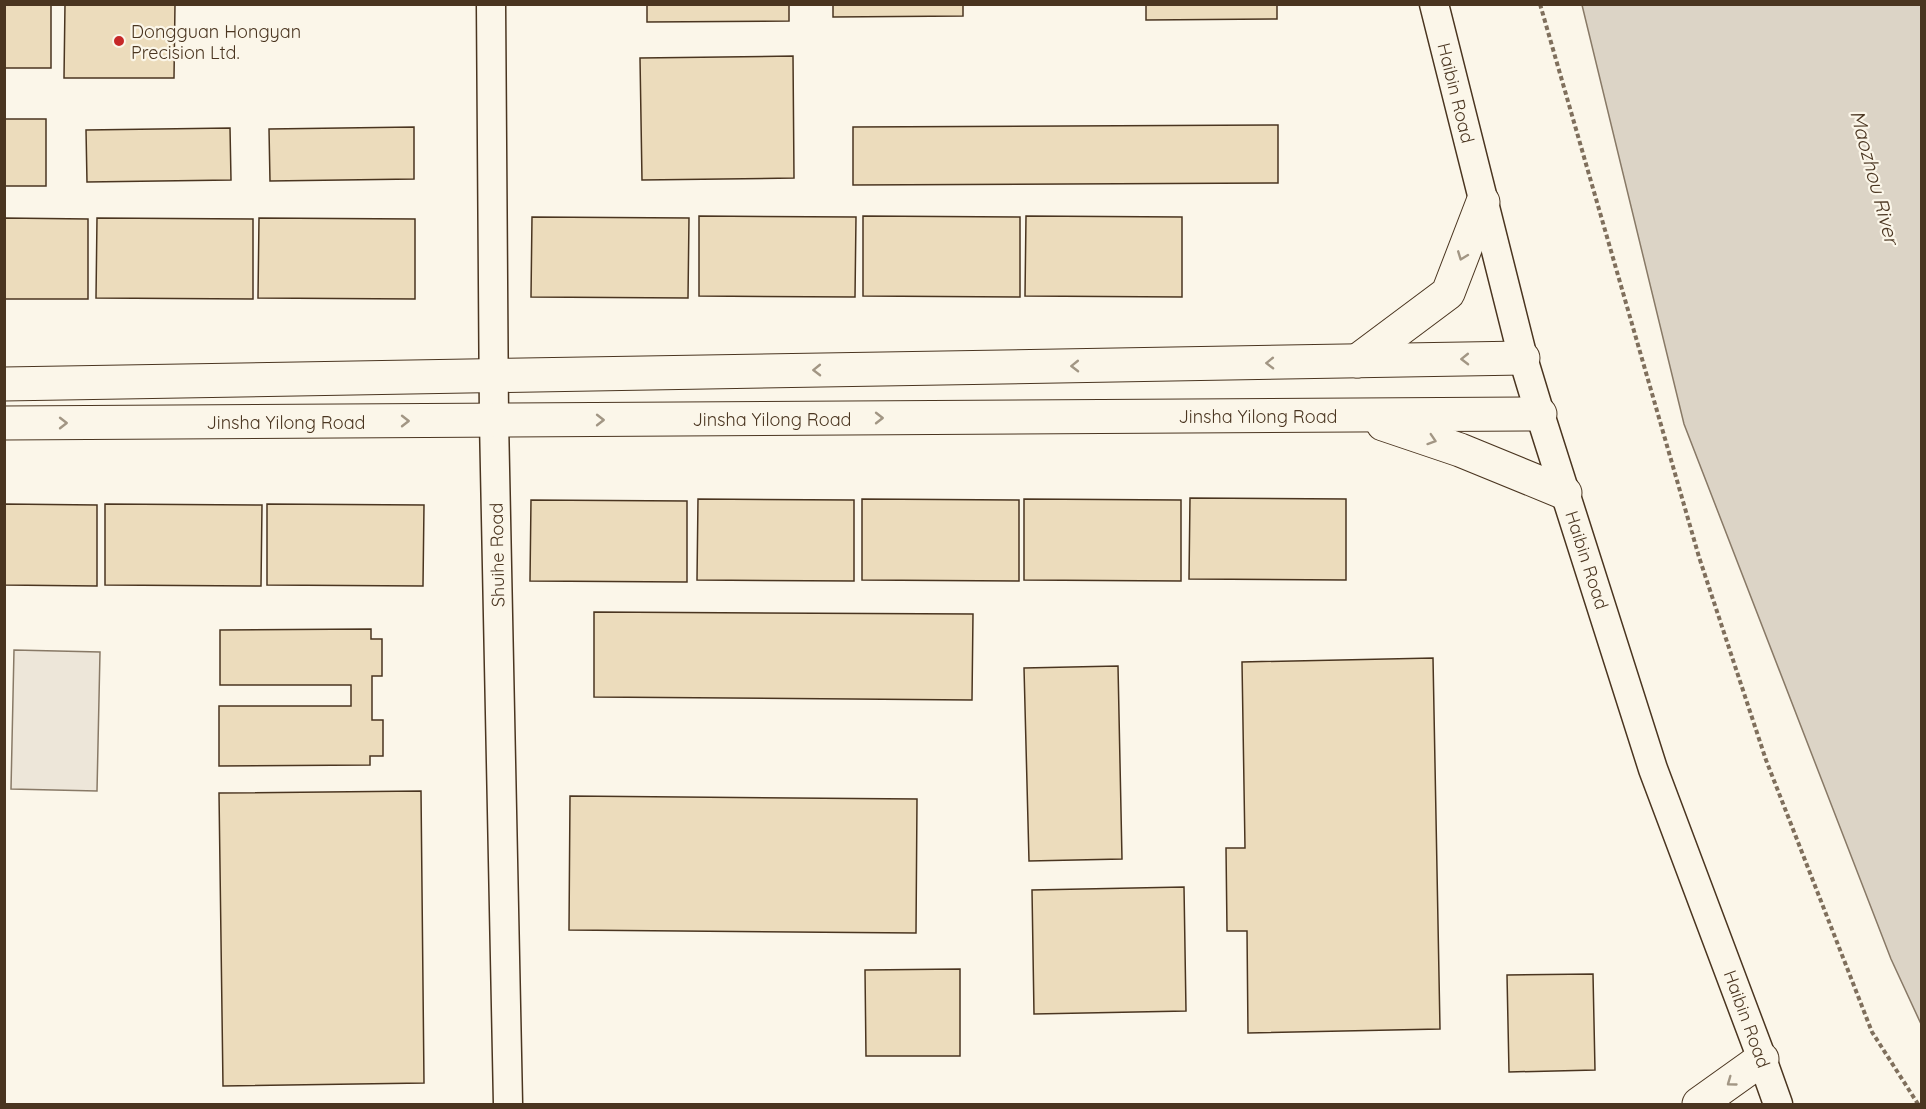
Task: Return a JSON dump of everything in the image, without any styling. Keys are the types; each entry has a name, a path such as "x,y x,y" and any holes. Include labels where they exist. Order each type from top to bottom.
{"street":[{"name":"Shuihe Road","path":"491,4 494,420 508,1104"},
{"name":"Haibin Road","path":"1434,4 1523,358 1540,414 1653,769 1778,1104"},
{"path":"1357,361 1448,293 1483,202"},
{"path":"4,384 1523,358"},
{"name":"Jinsha Yilong Road","path":"4,423 1540,414"},
{"path":"1356,416 1460,450 1565,493"},
{"path":"1699,1104 1762,1059"}],"path":[{"path":"1540,4 1699,557 1766,760 1872,1032 1918,1104"}],"shaded area":[{"path":"14,650 100,652 97,791 11,789"}],"water":[{"name":"Maozhou River","path":"1582,5 1921,5 1921,1024 1891,959 1684,424"}],"building":[{"path":"4,4 51,4 51,68 4,68"},
{"name":"Dongguan Hongyan Precision Ltd.","path":"65,4 175,4 174,78 64,78"},
{"path":"647,4 789,4 789,21 647,22"},
{"path":"833,4 963,4 963,16 833,17"},
{"path":"1146,4 1277,4 1277,19 1146,20"},
{"path":"793,56 794,178 642,180 640,58"},
{"path":"4,119 46,119 46,186 4,186"},
{"path":"1278,125 1278,183 853,185 853,127"},
{"path":"414,127 414,179 270,181 269,129"},
{"path":"230,128 231,180 87,182 86,130"},
{"path":"699,216 856,217 855,297 699,296"},
{"path":"863,216 1020,217 1020,297 863,296"},
{"path":"1026,216 1182,217 1182,297 1025,296"},
{"path":"532,217 689,218 688,298 531,297"},
{"path":"4,218 88,219 88,299 4,299"},
{"path":"97,218 253,219 253,299 96,298"},
{"path":"259,218 415,219 415,299 258,298"},
{"path":"1190,498 1346,499 1346,580 1189,579"},
{"path":"698,499 854,500 854,581 697,580"},
{"path":"862,499 1019,500 1019,581 862,580"},
{"path":"1024,499 1181,500 1181,581 1024,580"},
{"path":"531,500 687,501 687,582 530,581"},
{"path":"4,504 97,505 97,586 4,585"},
{"path":"105,504 262,505 261,586 105,585"},
{"path":"267,504 424,505 423,586 267,585"},
{"path":"594,612 973,614 972,700 594,697"},
{"path":"371,629 371,639 382,639 382,676 372,676 372,720 383,720 383,756 370,756 370,765 219,766 219,706 351,706 351,685 220,685 220,630"},
{"path":"1433,658 1440,1029 1248,1033 1247,931 1227,931 1226,848 1245,848 1242,662"},
{"path":"1118,666 1122,859 1029,861 1024,668"},
{"path":"421,791 424,1083 223,1086 219,793"},
{"path":"570,796 917,799 916,933 569,930"},
{"path":"1184,887 1186,1011 1034,1014 1032,890"},
{"path":"960,969 960,1056 866,1056 865,970"},
{"path":"1593,974 1595,1070 1509,1072 1507,975"}],"place":[{"name":"Dongguan Hongyan Precision Ltd.","path":"119,41"}]}
